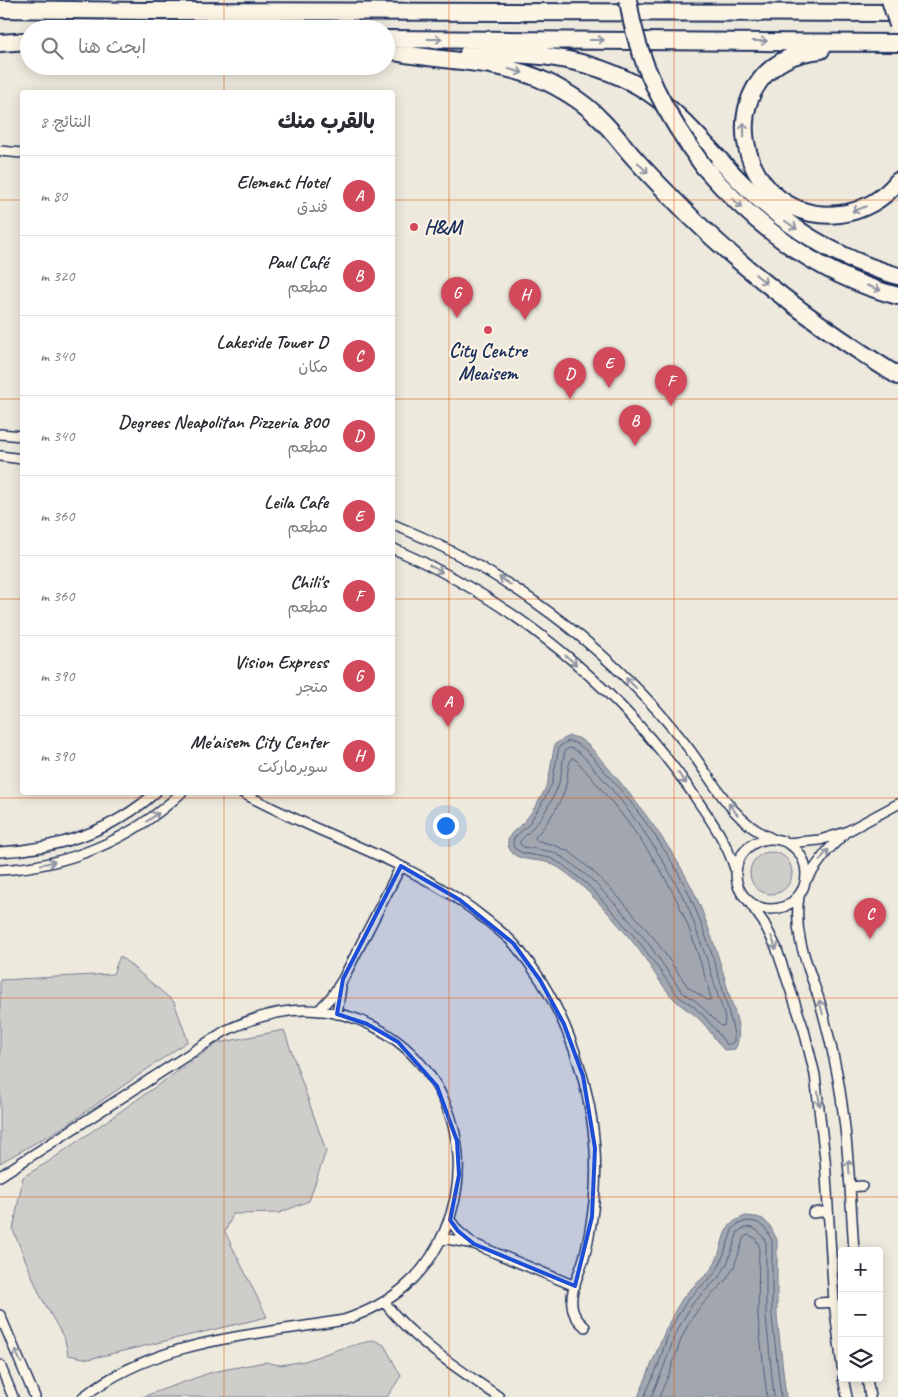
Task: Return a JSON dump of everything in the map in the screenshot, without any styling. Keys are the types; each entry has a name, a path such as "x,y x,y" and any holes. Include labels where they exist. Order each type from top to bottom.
{"highway":[{"path":"628,0 641,55 656,91 677,129 704,167 749,214 798,252 852,280 898,296"},
{"path":"890,0 898,25"},
{"path":"0,9 898,14"},
{"path":"395,39 896,43"},
{"path":"0,44 20,42"},
{"path":"896,43 871,50 810,51 783,61 761,80 751,96 745,115 744,134 748,153 761,179 775,194 792,206 827,214 852,211 880,198 898,181"},
{"path":"0,44 20,45"},
{"path":"395,53 537,54 590,65 623,78 652,95 677,114 743,185 793,227 846,257 898,276"},
{"path":"395,53 482,63 514,70 545,81 574,97 599,118 668,194 742,264 822,326 898,376"}],"street":[{"path":"0,151 20,153"},
{"path":"0,434 20,436"},
{"path":"0,456 20,459"},
{"path":"395,525 442,546 498,577 577,633 630,681 658,710 743,821 761,834 787,842 820,840 846,832 898,804"},
{"path":"395,549 435,568 496,604 553,645 606,691 648,736 682,777 723,839 735,869 738,887 742,896 749,902 764,923 776,947 810,1052 819,1099 825,1159 834,1302 838,1337"},
{"path":"0,852 46,846 81,837 126,815 152,795"},
{"path":"0,870 61,861 103,846 141,825 178,795"},
{"path":"247,795 297,820 401,866 460,900 479,913 513,943 540,980 564,1024 583,1076 595,1148 595,1182 591,1224 586,1252 572,1299 573,1312 585,1327"},
{"path":"749,902 759,907 770,909 780,908 790,903 798,896 828,850 846,832"},
{"path":"735,869 738,859 748,847 761,840 771,838"},
{"path":"787,842 801,855 806,872 806,881"},
{"path":"318,1011 332,996 343,979 401,866"},
{"path":"798,896 797,919 800,942 823,1015 841,1095 848,1150 854,1247"},
{"path":"337,1014 343,979"},
{"path":"0,1176 225,1030 264,1016 291,1011 318,1011 337,1014 367,1024 398,1042 419,1062 437,1086 446,1103 453,1122 459,1160 457,1191 450,1220 442,1238 425,1266 402,1290 384,1303 365,1313 344,1320 212,1341 155,1356 119,1373 83,1397"},
{"path":"850,1187 862,1186"},
{"path":"814,1213 828,1211"},
{"path":"450,1220 463,1236 474,1244"},
{"path":"442,1238 474,1244 575,1286"},
{"path":"819,1303 834,1302"},
{"path":"384,1303 403,1325 422,1342 464,1374 499,1397"},
{"path":"0,1315 35,1397"},
{"path":"0,1365 13,1397"},
{"path":"845,1382 847,1397"},
{"path":"868,1382 870,1397"}],"highlighted area":[{"path":"401,866 460,900 513,943 540,980 564,1024 583,1076 595,1148 592,1217 575,1286 474,1244 458,1231 450,1220 459,1175 457,1141 437,1086 398,1042 367,1024 337,1014 343,979"}],"shaded area":[{"path":"771,852 786,858 792,873 786,888 771,894 756,888 750,873 756,858"},
{"path":"120,956 174,1002 188,1041 65,1126 0,1163 0,980 113,974"},
{"path":"284,1030 326,1151 309,1201 279,1213 233,1214 225,1232 267,1317 89,1359 68,1355 65,1340 40,1295 13,1230 23,1177 48,1162 218,1043"},
{"path":"374,1340 384,1345 401,1376 387,1397 142,1397 212,1372 265,1362 280,1365 305,1361 339,1349"}],"water":[{"path":"569,736 579,738 596,753 656,829 690,884 711,935 735,1015 739,1036 735,1049 724,1050 702,1022 674,999 626,934 605,909 579,884 554,865 519,857 510,850 508,844 509,837 528,816 546,786 555,744"},
{"path":"746,1216 763,1219 770,1226 777,1240 777,1317 786,1397 638,1397 675,1310 682,1299 714,1265 724,1236 731,1224"}],"place":[{"name":"H&M","path":"414,227"},
{"name":"Vision Express","path":"457,318"},
{"name":"Me'aisem City Center","path":"525,320"},
{"name":"City Centre Meaisem","path":"488,330"},
{"name":"Leila Cafe","path":"609,388"},
{"name":"800 Degrees Neapolitan Pizzeria","path":"570,399"},
{"name":"Chili's","path":"671,406"},
{"name":"Paul Café","path":"635,446"},
{"name":"Element Hotel","path":"448,727"},
{"name":"Lakeside Tower D","path":"870,939"}]}
